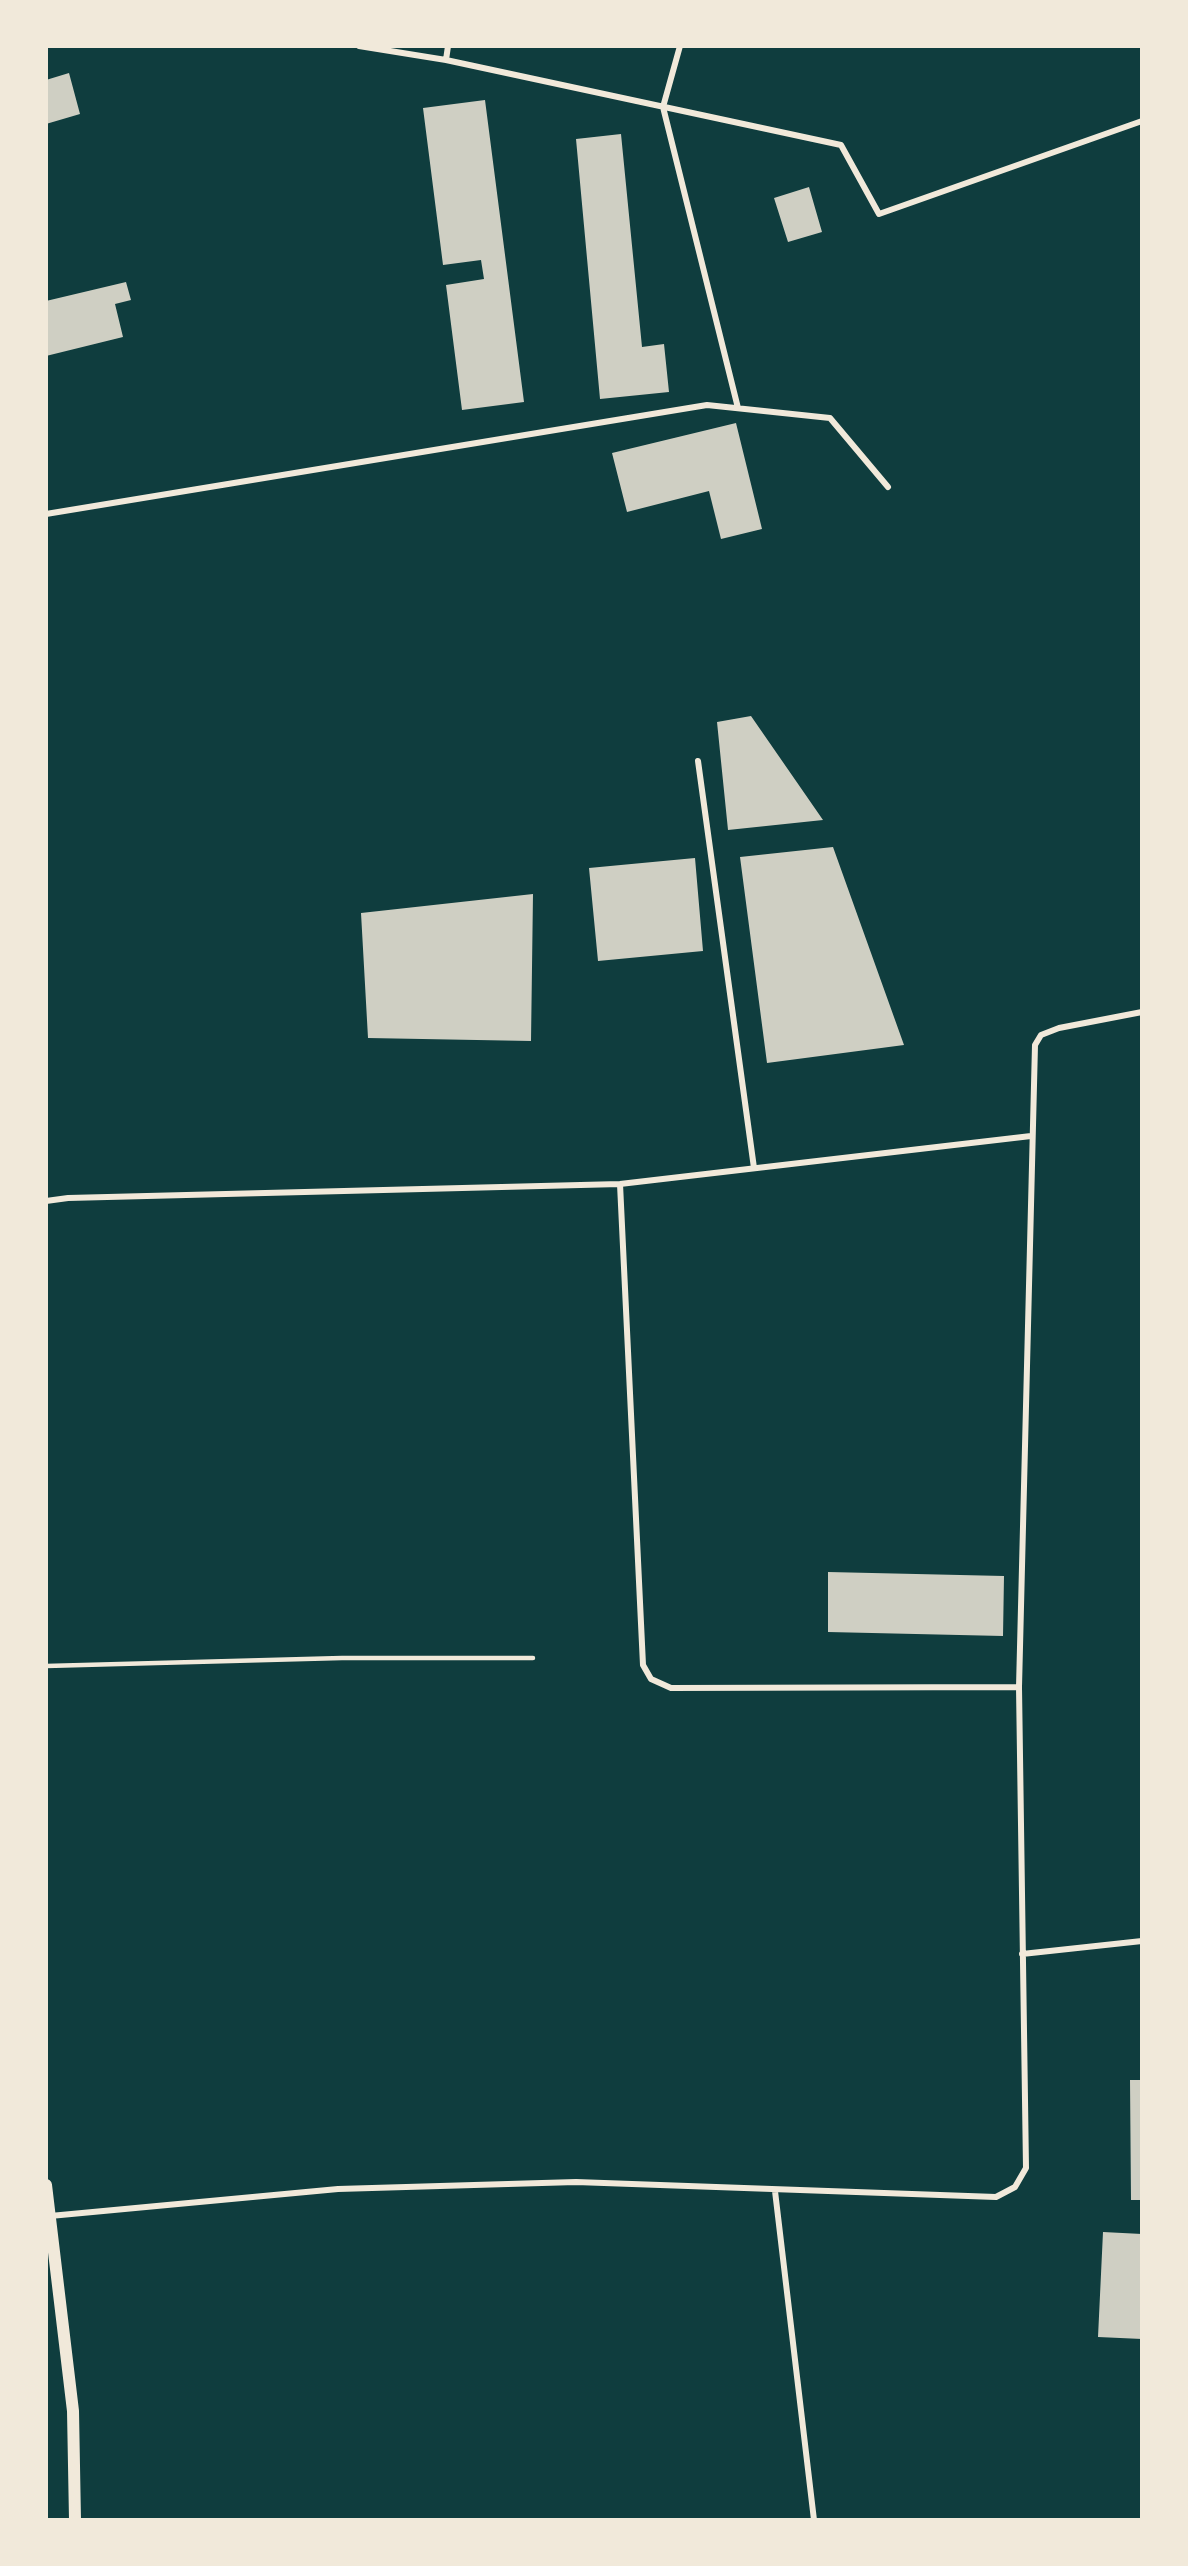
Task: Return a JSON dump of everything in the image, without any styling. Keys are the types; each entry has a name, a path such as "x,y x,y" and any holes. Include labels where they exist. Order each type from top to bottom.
{"main road":[{"path":"46,2185 73,2411 75,2520"}],"street":[{"path":"359,46 446,60 842,145 879,214 1142,121"},
{"path":"446,60 448,46"},
{"path":"680,46 663,107 738,408"},
{"path":"46,514 706,405 830,418 888,487"},
{"path":"698,761 754,1168"},
{"path":"48,2216 338,2189 576,2182 775,2191 996,2197 1016,2187 1026,2168 1019,1687 1035,1045 1041,1035 1059,1028 1142,1012"},
{"path":"46,1201 68,1198 620,1184 1031,1136"},
{"path":"620,1184 643,1665 651,1679 671,1688 1019,1687"},
{"path":"1022,1954 1142,1941"},
{"path":"775,2191 814,2520"}],"lane":[{"path":"46,1666 342,1658 533,1658"}],"building":[{"path":"69,73 80,114 46,124 46,80"},
{"path":"485,100 524,402 462,410 446,285 484,279 481,260 443,265 423,108"},
{"path":"621,134 642,347 664,344 669,392 600,399 576,139"},
{"path":"809,187 822,232 788,242 774,198"},
{"path":"126,282 131,300 115,304 123,337 46,356 46,301"},
{"path":"736,423 762,529 721,539 709,491 627,512 612,453"},
{"path":"751,716 823,820 728,830 717,722"},
{"path":"833,847 904,1045 767,1063 740,857"},
{"path":"695,858 703,951 598,961 589,868"},
{"path":"533,894 531,1041 368,1038 361,913"},
{"path":"828,1572 1004,1576 1003,1636 828,1632"},
{"path":"1130,2080 1142,2080 1142,2200 1131,2200"},
{"path":"1103,2232 1142,2234 1142,2339 1098,2337"}]}
